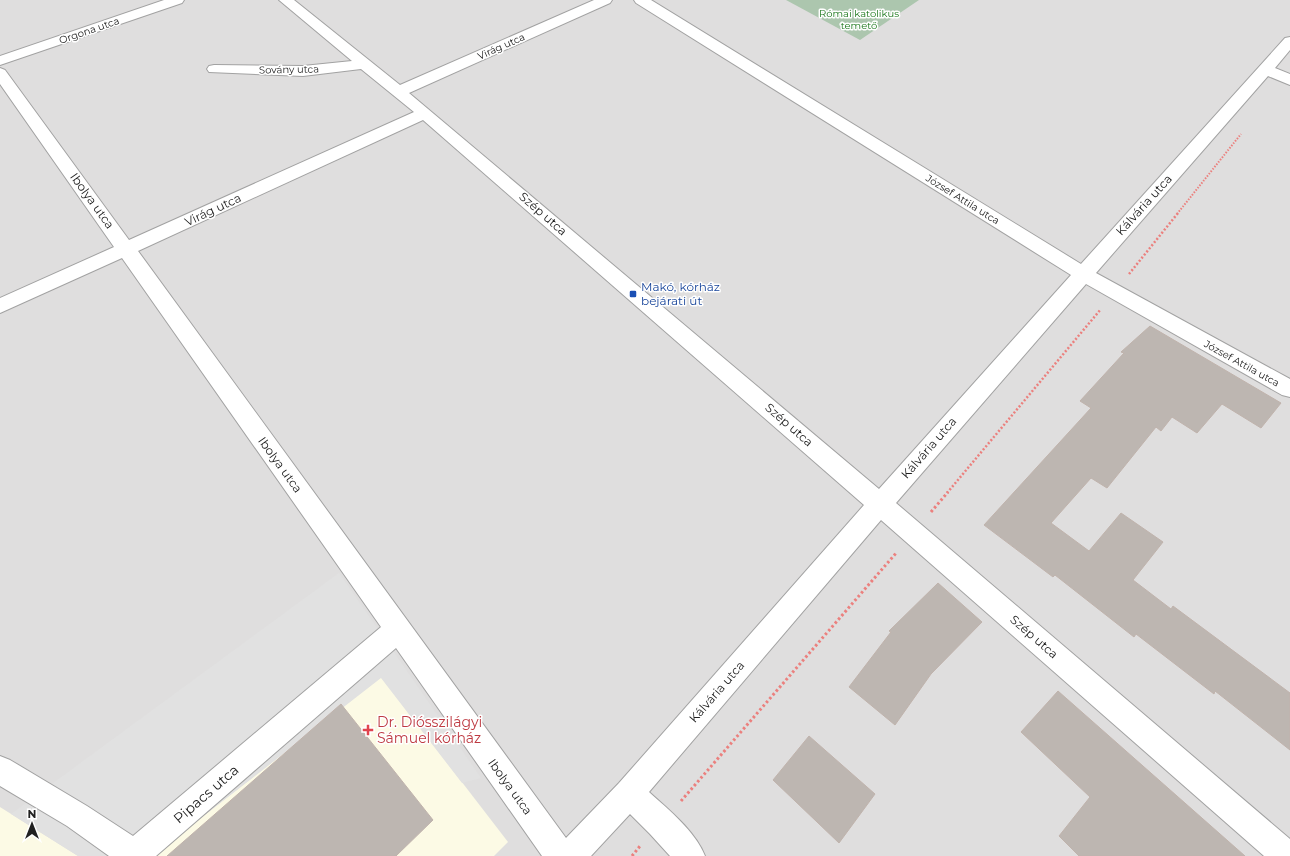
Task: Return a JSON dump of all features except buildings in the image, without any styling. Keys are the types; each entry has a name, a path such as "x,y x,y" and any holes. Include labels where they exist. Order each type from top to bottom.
{"street":[{"name":"Orgona utca","path":"0,61 177,0"},
{"name":"Szép utca","path":"286,0 425,113 1287,856"},
{"name":"Virág utca","path":"398,92 605,0"},
{"name":"József Attila utca","path":"641,0 1083,274 1290,389"},
{"name":"Kálvária utca","path":"570,856 629,793 880,504 1290,41"},
{"name":"Sovány utca","path":"214,69 304,71 364,64"},
{"path":"1265,69 1290,80"},
{"name":"Ibolya utca","path":"0,73 560,856"},
{"name":"Virág utca","path":"0,306 425,113"},
{"name":"Pipacs utca","path":"0,770 78,816 134,855 398,630"},
{"path":"629,793 661,823 690,856"}],"path":[{"path":"632,856 898,551"}],"shaded area":[{"path":"0,0 1290,0 1290,856 0,856"},
{"path":"339,573 481,778 462,783 381,678 152,856 78,856 11,814"},
{"name":"Dr. Diósszilágyi Sámuel kórház","path":"381,677 508,842 494,856 152,856"},
{"path":"0,807 78,856 0,856"}],"green space":[{"name":"Római katolikus temető","path":"786,0 919,0 860,40"}],"place":[{"name":"Makó, kórház bejárati út","path":"633,294"},
{"name":"Dr. Diósszilágyi Sámuel kórház","path":"368,730"}]}
